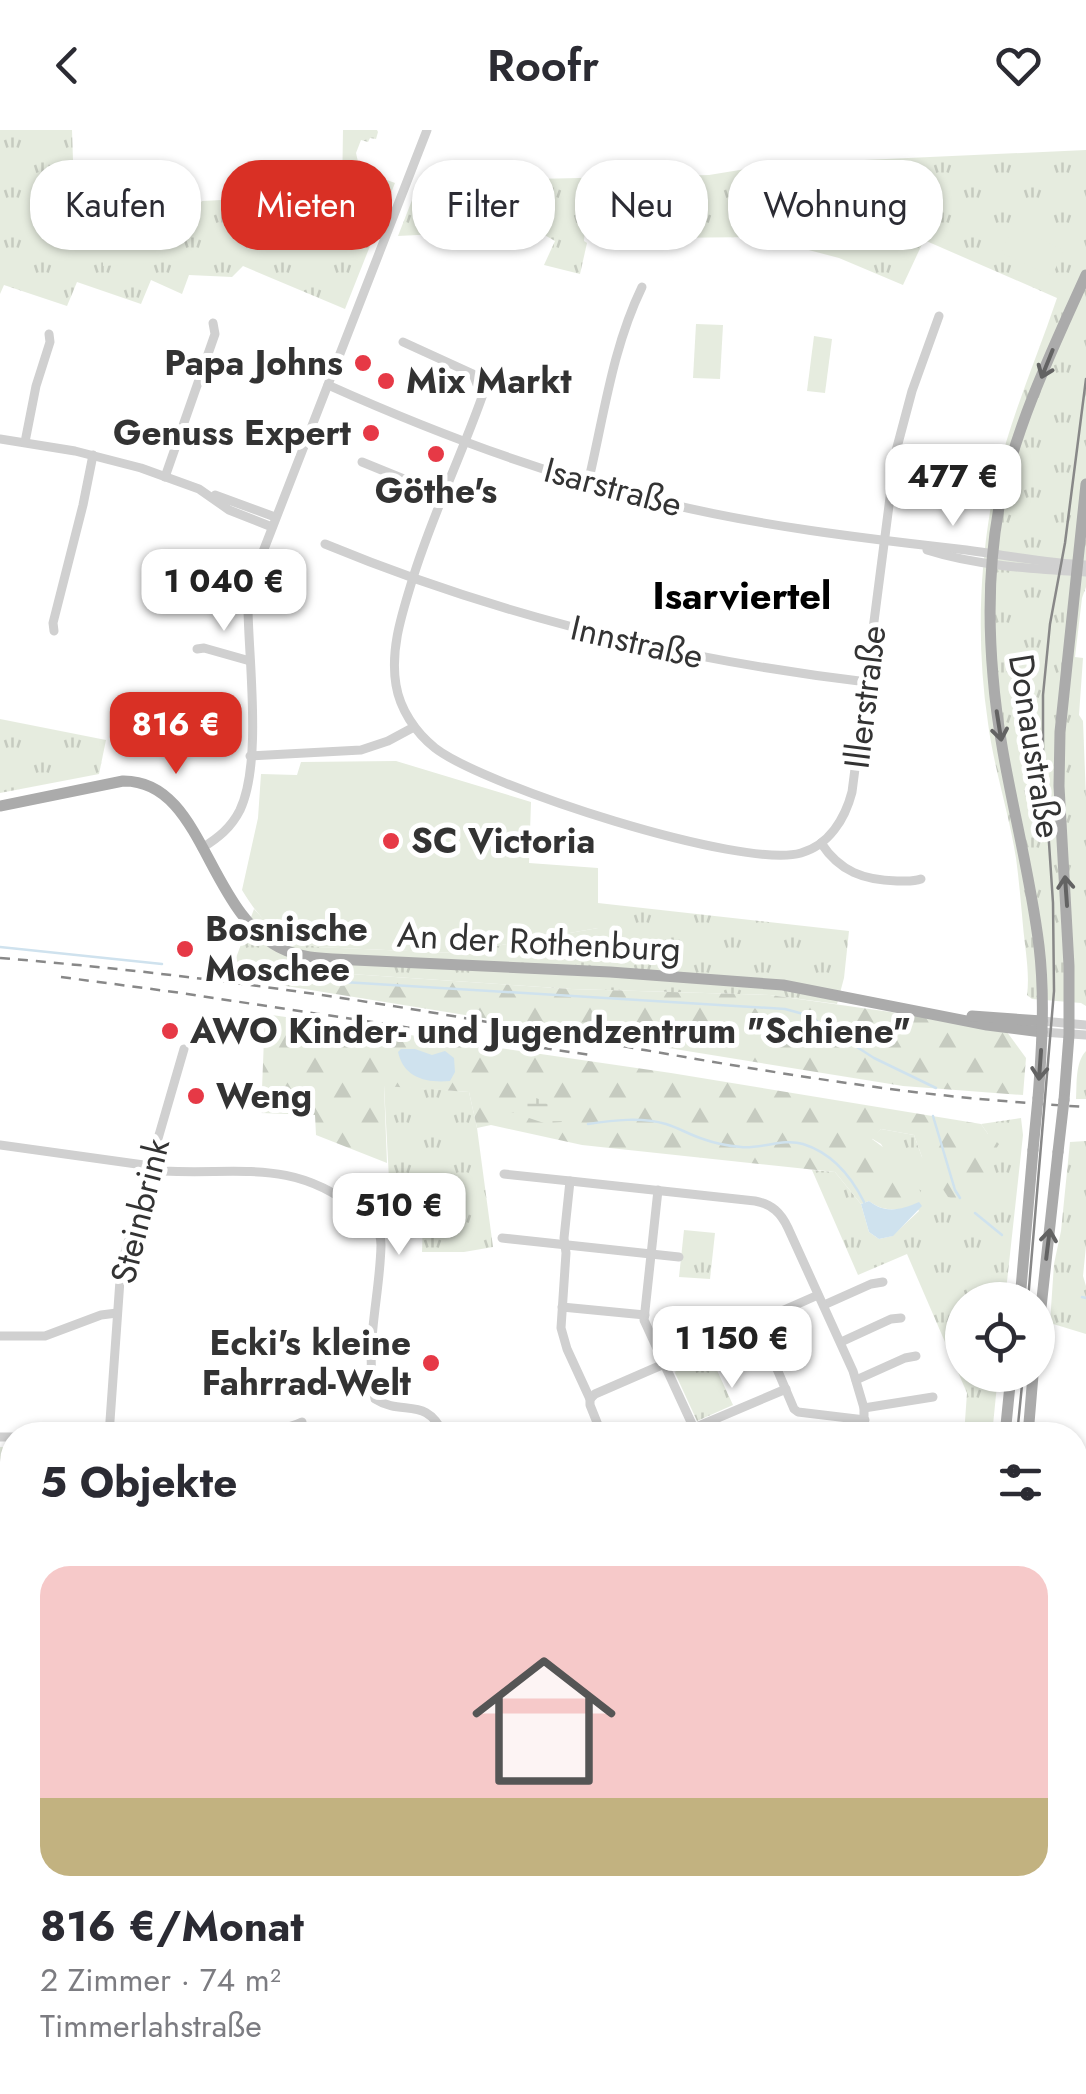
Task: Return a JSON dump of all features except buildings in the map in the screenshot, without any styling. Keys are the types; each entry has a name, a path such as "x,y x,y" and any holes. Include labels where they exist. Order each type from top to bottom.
{"main road":[{"name":"Donaustraße","path":"1022,1282 1038,1098 1042,988 1037,933 994,693 990,638 993,558 1004,486 1027,413 1086,275"},
{"name":"Donaustraße","path":"1044,1282 1069,1029 1060,758 1062,707 1081,568 1086,484"},
{"name":"An der Rothenburg","path":"0,806 108,783 134,781 150,785 183,814 227,896 247,922 276,946 300,956 718,978 1042,1027"},
{"path":"1006,1422 1009,1392"},
{"path":"1029,1422 1032,1392"}],"street":[{"path":"202,848 220,836 237,816 244,800 250,756 249,602 259,562 427,130"},
{"path":"588,483 617,350 642,287"},
{"name":"Illerstraße","path":"821,843 840,822 852,792 896,451 939,316"},
{"path":"165,476 215,334 213,323"},
{"path":"25,442 49,334"},
{"path":"403,342 476,378 482,397 413,579 396,642 394,667 401,702 414,727 433,747 476,772 634,826 759,856 800,854 821,843 834,861 854,875 876,880 922,879"},
{"name":"Isarstraße","path":"328,386 464,442 588,483 700,511 993,558 1081,568"},
{"path":"0,439 92,455 165,476 274,522"},
{"path":"54,631 92,455"},
{"path":"362,462 443,495"},
{"path":"325,544 413,579"},
{"name":"Innstraße","path":"413,579 546,621 637,644 867,682"},
{"path":"197,649 250,661"},
{"path":"250,756 361,750 414,727"},
{"path":"1042,1027 1069,1029 1086,1025"},
{"path":"1069,1029 1086,1036"},
{"name":"Steinbrink","path":"109,1422 124,1252 184,1048"},
{"path":"0,1145 152,1166 164,1171 260,1171 291,1175 329,1190 377,1226 381,1241 370,1344 375,1398 381,1403 426,1412 438,1422"},
{"path":"504,1174 770,1205 785,1222 840,1342 856,1380 865,1420 798,1412 756,1318 662,1359 664,1364"},
{"path":"570,1182 562,1328 597,1422"},
{"path":"658,1190 644,1320 690,1422"},
{"path":"502,1238 680,1257"},
{"path":"757,1322 883,1282"},
{"path":"562,1306 644,1315"},
{"path":"0,1336 45,1336 117,1313"},
{"path":"840,1342 891,1319 902,1318"},
{"path":"856,1380 916,1356"},
{"path":"590,1399 664,1364"},
{"path":"718,1422 786,1390"},
{"path":"864,1408 933,1397"}],"green space":[{"path":"0,130 72,130 73,160 30,160 30,250 201,250 201,202 221,200 221,250 368,250 345,309 243,266 232,277 189,275 182,294 151,280 141,304 77,282 67,306 4,285 0,294"},
{"path":"343,130 377,130 376,139 361,140 358,160 343,160"},
{"path":"1086,150 1086,587 1075,657 1083,658 1079,715 1083,721 1086,798 1086,1006 1032,999 1027,995 1016,858 991,740 982,662 983,571 996,480 1057,298 943,248 943,160 865,160"},
{"path":"728,172 728,237 708,238 709,175"},
{"path":"575,178 575,250 585,250 580,274 544,265 551,250 555,250 555,179"},
{"path":"412,200 412,235 398,236"},
{"path":"1013,227 1064,250 1052,276 1001,253"},
{"path":"103,250 164,250 164,262 103,266"},
{"path":"809,250 919,250 903,285 839,258"},
{"path":"696,324 723,325 720,379 693,378"},
{"path":"814,336 832,339 825,393 807,391"},
{"path":"0,719 106,740 99,774 0,793"},
{"name":"SC Victoria","path":"396,761 531,802 529,863 598,868 598,928 455,953 317,947 273,928 242,890 258,818 261,774 297,775 301,762"},
{"path":"598,903 849,931 837,1004 769,995 571,989 233,966 254,909 282,934 317,947 455,953 598,928"},
{"path":"233,966 571,989 770,995 1004,1028 1026,1058 1023,1095 903,1086 280,985"},
{"path":"265,1014 671,1073 981,1124 999,1144 985,1168 993,1192 968,1204 948,1197 922,1157 914,1135 881,1129 872,1139 903,1162 923,1196 922,1206 894,1210 869,1201 861,1204 835,1172 582,1145 491,1125 477,1128 469,1092 384,1086 387,1163 316,1135 315,1115 261,1113"},
{"path":"1086,1051 1086,1099 1076,1099 1078,1067"},
{"path":"384,1085 469,1092 493,1247 422,1252 423,1221 391,1217"},
{"path":"536,1098 562,1122 544,1123 511,1112 493,1114 507,1100"},
{"path":"1021,1118 1023,1135 1007,1282 945,1282 945,1342 907,1254 858,1275 812,1170 835,1172 861,1204 869,1232 879,1239 892,1236 919,1211 881,1144 871,1138 881,1129 914,1135 922,1157 985,1168 988,1134 981,1124"},
{"path":"1086,1141 1086,1334 1055,1325 1054,1264 1070,1142"},
{"path":"684,1230 715,1233 710,1279 679,1277"},
{"path":"970,1267 992,1268 991,1282 969,1282"},
{"path":"709,1353 733,1405 697,1421 675,1373 677,1367"},
{"path":"996,1392 993,1422 965,1422 967,1393"}],"water":[{"path":"401,1049 432,1055 445,1051 454,1058 455,1072 450,1081 417,1077 401,1061"},
{"path":"869,1201 887,1209 919,1202 922,1206 893,1236 879,1239 869,1232 861,1204"}],"waterway":[{"path":"0,947 162,964"},
{"path":"268,976 785,1009 807,1015 874,1058 936,1088"},
{"path":"933,1116 960,1198"},
{"path":"588,1124 647,1120 732,1146 803,1144 840,1167 864,1202"},
{"path":"975,1213 1002,1235"},
{"path":"1082,1297 1086,1298"}],"tram line":[{"path":"1030,1282 1054,991 1043,695 1086,379"},
{"path":"1018,1422 1021,1392"}],"railway":[{"path":"0,958 322,995 898,1090 1086,1107"},
{"path":"61,977 590,1055"}],"place":[{"name":"Papa Johns","path":"363,363"},
{"name":"Mix Markt","path":"386,381"},
{"name":"Genuss Expert","path":"371,433"},
{"name":"Göthe's","path":"436,454"},
{"name":"SC Victoria","path":"391,841"},
{"name":"Bosnische Moschee","path":"185,949"},
{"name":"AWO Kinder- und Jugendzentrum \"Schiene\"","path":"170,1031"},
{"name":"Weng","path":"196,1096"},
{"name":"Ecki's kleine Fahrrad-Welt","path":"431,1363"}],"district":[{"name":"Isarviertel","path":"742,596"}]}
